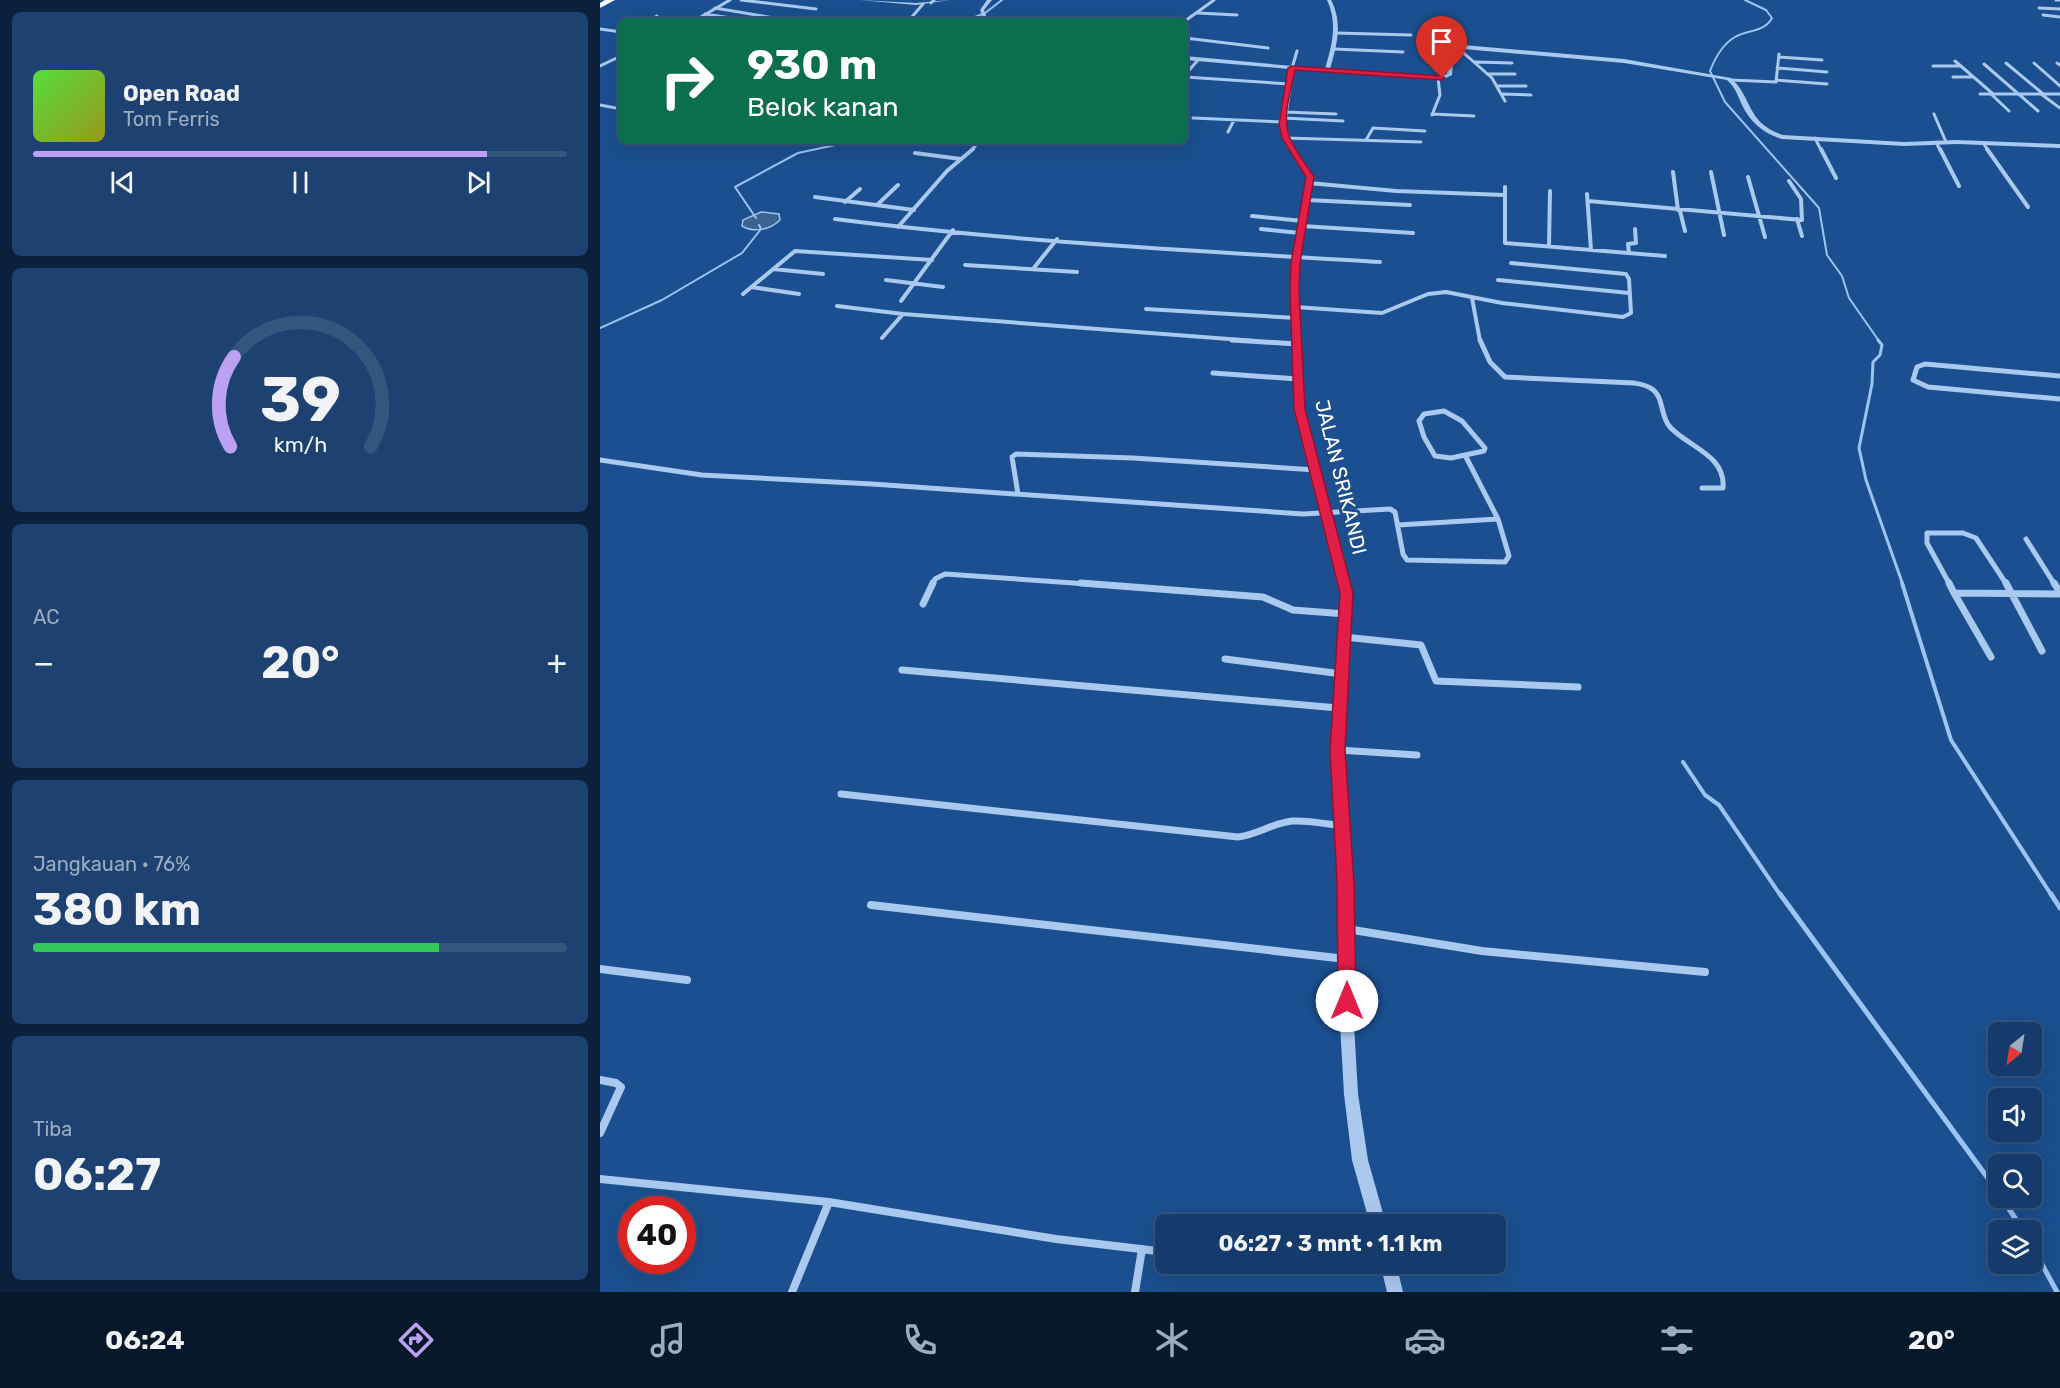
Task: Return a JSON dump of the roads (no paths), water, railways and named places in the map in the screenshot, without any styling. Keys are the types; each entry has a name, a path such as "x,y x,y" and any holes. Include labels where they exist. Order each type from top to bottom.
{"highway":[{"path":"600,6 612,0"}],"street":[{"path":"698,18 730,0"},
{"path":"741,0 816,9"},
{"path":"776,4 783,0"},
{"path":"861,0 923,4 948,0"},
{"path":"985,18 982,10 990,0"},
{"path":"1188,19 1214,0"},
{"path":"1327,70 1334,49 1337,14 1329,0"},
{"path":"911,18 923,4"},
{"path":"715,8 774,18"},
{"path":"2039,8 2060,9"},
{"path":"1198,13 1237,15"},
{"path":"705,14 731,18"},
{"path":"2043,15 2060,16"},
{"path":"653,18 657,16"},
{"path":"600,29 618,32"},
{"path":"1336,33 1411,35"},
{"path":"1188,38 1268,48"},
{"path":"1458,48 1487,74 1503,94 1505,101"},
{"path":"1188,58 1438,78 1449,75 1449,56 1458,48 1507,50 1624,61 1731,80 1773,83 1776,80 1827,84"},
{"path":"1334,49 1403,52"},
{"path":"1292,68 1297,51"},
{"path":"1776,80 1779,56 1822,60"},
{"path":"600,66 618,57"},
{"path":"1188,72 1198,60"},
{"path":"1955,61 2009,111"},
{"path":"1475,62 1512,63"},
{"path":"2006,63 2060,108"},
{"path":"2034,63 2060,86"},
{"path":"1984,64 2038,111"},
{"path":"1933,66 1960,66"},
{"name":"JALAN SRIKANDI","path":"1292,68 1284,117 1286,138 1309,174 1297,257 1295,307 1301,421 1345,579 1346,614 1338,708 1338,750 1347,929 1351,1094 1360,1160 1375,1214"},
{"path":"1777,68 1827,72"},
{"path":"1487,74 1515,74"},
{"path":"1188,76 1289,84"},
{"path":"1953,77 1973,76"},
{"path":"1438,78 1440,94 1431,115 1474,116"},
{"path":"1731,80 1746,108 1766,131 1782,137 1904,144 1946,142 2060,146"},
{"path":"1497,86 1526,86"},
{"path":"1503,94 1531,95"},
{"path":"1980,94 2060,94"},
{"path":"600,105 618,108"},
{"path":"1192,118 1234,120 1336,114"},
{"path":"1934,114 1946,142"},
{"path":"1284,117 1343,121"},
{"path":"1228,132 1234,120"},
{"path":"1366,140 1372,128 1425,131"},
{"path":"1286,138 1421,142"},
{"path":"1815,138 1836,178"},
{"path":"1936,142 1959,186"},
{"path":"1983,143 2028,207"},
{"path":"898,227 947,171 962,160 976,144"},
{"path":"915,153 962,160"},
{"path":"1673,172 1679,211 1685,231"},
{"path":"1710,172 1724,235"},
{"path":"1748,177 1765,237"},
{"path":"1588,201 1679,211 1802,220 1804,205 1798,190 1789,182"},
{"path":"1309,183 1396,191 1505,195"},
{"path":"877,205 898,185"},
{"path":"1505,187 1505,243 1665,256"},
{"path":"845,202 860,189"},
{"path":"1549,246 1550,191"},
{"path":"1587,194 1591,250"},
{"path":"815,197 914,210"},
{"path":"1307,200 1410,205"},
{"path":"1252,216 1302,227"},
{"path":"835,219 884,226 1297,257 1380,261"},
{"path":"1797,219 1802,236"},
{"path":"1261,229 1302,227 1413,233"},
{"path":"1629,253 1629,244 1636,243 1635,229"},
{"path":"901,302 953,230"},
{"path":"1033,269 1057,239"},
{"path":"743,294 795,251 932,260"},
{"path":"1295,307 1374,313 1390,311 1436,292 1623,317 1631,313 1629,279 1626,274 1511,263"},
{"path":"965,265 1077,272"},
{"path":"773,269 823,274"},
{"path":"886,280 943,287"},
{"path":"1498,280 1629,293"},
{"path":"751,287 800,294"},
{"path":"1472,298 1478,335 1497,370 1505,376 1634,383 1644,384 1653,389 1669,426 1704,451 1723,476 1723,488 1702,488"},
{"path":"837,306 903,314 1067,325 1137,334 1296,344"},
{"path":"1146,309 1296,318"},
{"path":"882,338 903,314"},
{"path":"2060,376 1925,364 1917,367 1913,380 1928,387 2060,399"},
{"path":"1213,373 1298,379"},
{"path":"1444,411 1457,417 1485,448 1481,453 1466,457 1444,459 1435,456 1424,437 1419,421 1421,416 1444,411"},
{"path":"1018,494 1012,457 1016,454 1316,470"},
{"path":"600,460 702,475 822,483 872,484 1327,514 1390,509 1395,512 1403,554 1407,560 1505,562 1509,556 1508,544 1498,519 1466,457"},
{"path":"1398,525 1498,519"},
{"path":"1991,657 1927,543 1927,533 1963,533 1973,536 2012,593 2042,651"},
{"path":"2026,539 2060,593"},
{"path":"923,604 935,579 945,574 1238,594 1271,599 1293,610 1346,614"},
{"path":"1954,593 2060,593"},
{"path":"1344,637 1421,645 1427,656 1432,677 1436,681 1578,687"},
{"path":"1225,659 1342,674"},
{"path":"902,670 1338,708"},
{"path":"1338,750 1418,755"},
{"path":"841,794 1238,837 1254,835 1275,825 1293,821 1343,826"},
{"path":"871,905 1347,959"},
{"path":"1347,929 1482,951 1705,972"},
{"path":"600,969 687,980"},
{"path":"600,1080 616,1083 621,1088 600,1133"},
{"path":"600,1179 829,1202 1045,1237 1155,1250"},
{"path":"792,1292 829,1202"},
{"path":"1135,1292 1142,1249"},
{"path":"1391,1274 1395,1292"}],"water":[{"path":"761,212 779,214 780,220 762,229 742,226 743,220"}],"waterway":[{"path":"972,18 985,13 1002,0"},
{"path":"1745,0 1766,10 1772,18 1765,26 1740,35 1727,43 1710,71 1725,102 1819,208 1827,255 1842,276 1849,298 1879,341"},
{"path":"756,218 735,187 798,153 840,144"},
{"path":"600,328 662,300 742,253 761,229 759,225"},
{"path":"1878,340 1882,345 1880,355 1873,362 1872,384 1859,448 1866,480 1903,585"},
{"path":"1902,583 1951,740 2052,896"},
{"path":"1683,762 1705,795 1719,805 1781,896"},
{"path":"1780,894 1988,1178"},
{"path":"2051,894 2060,908"},
{"path":"2008,1208 2016,1220"},
{"path":"2042,1264 2057,1292"}]}
